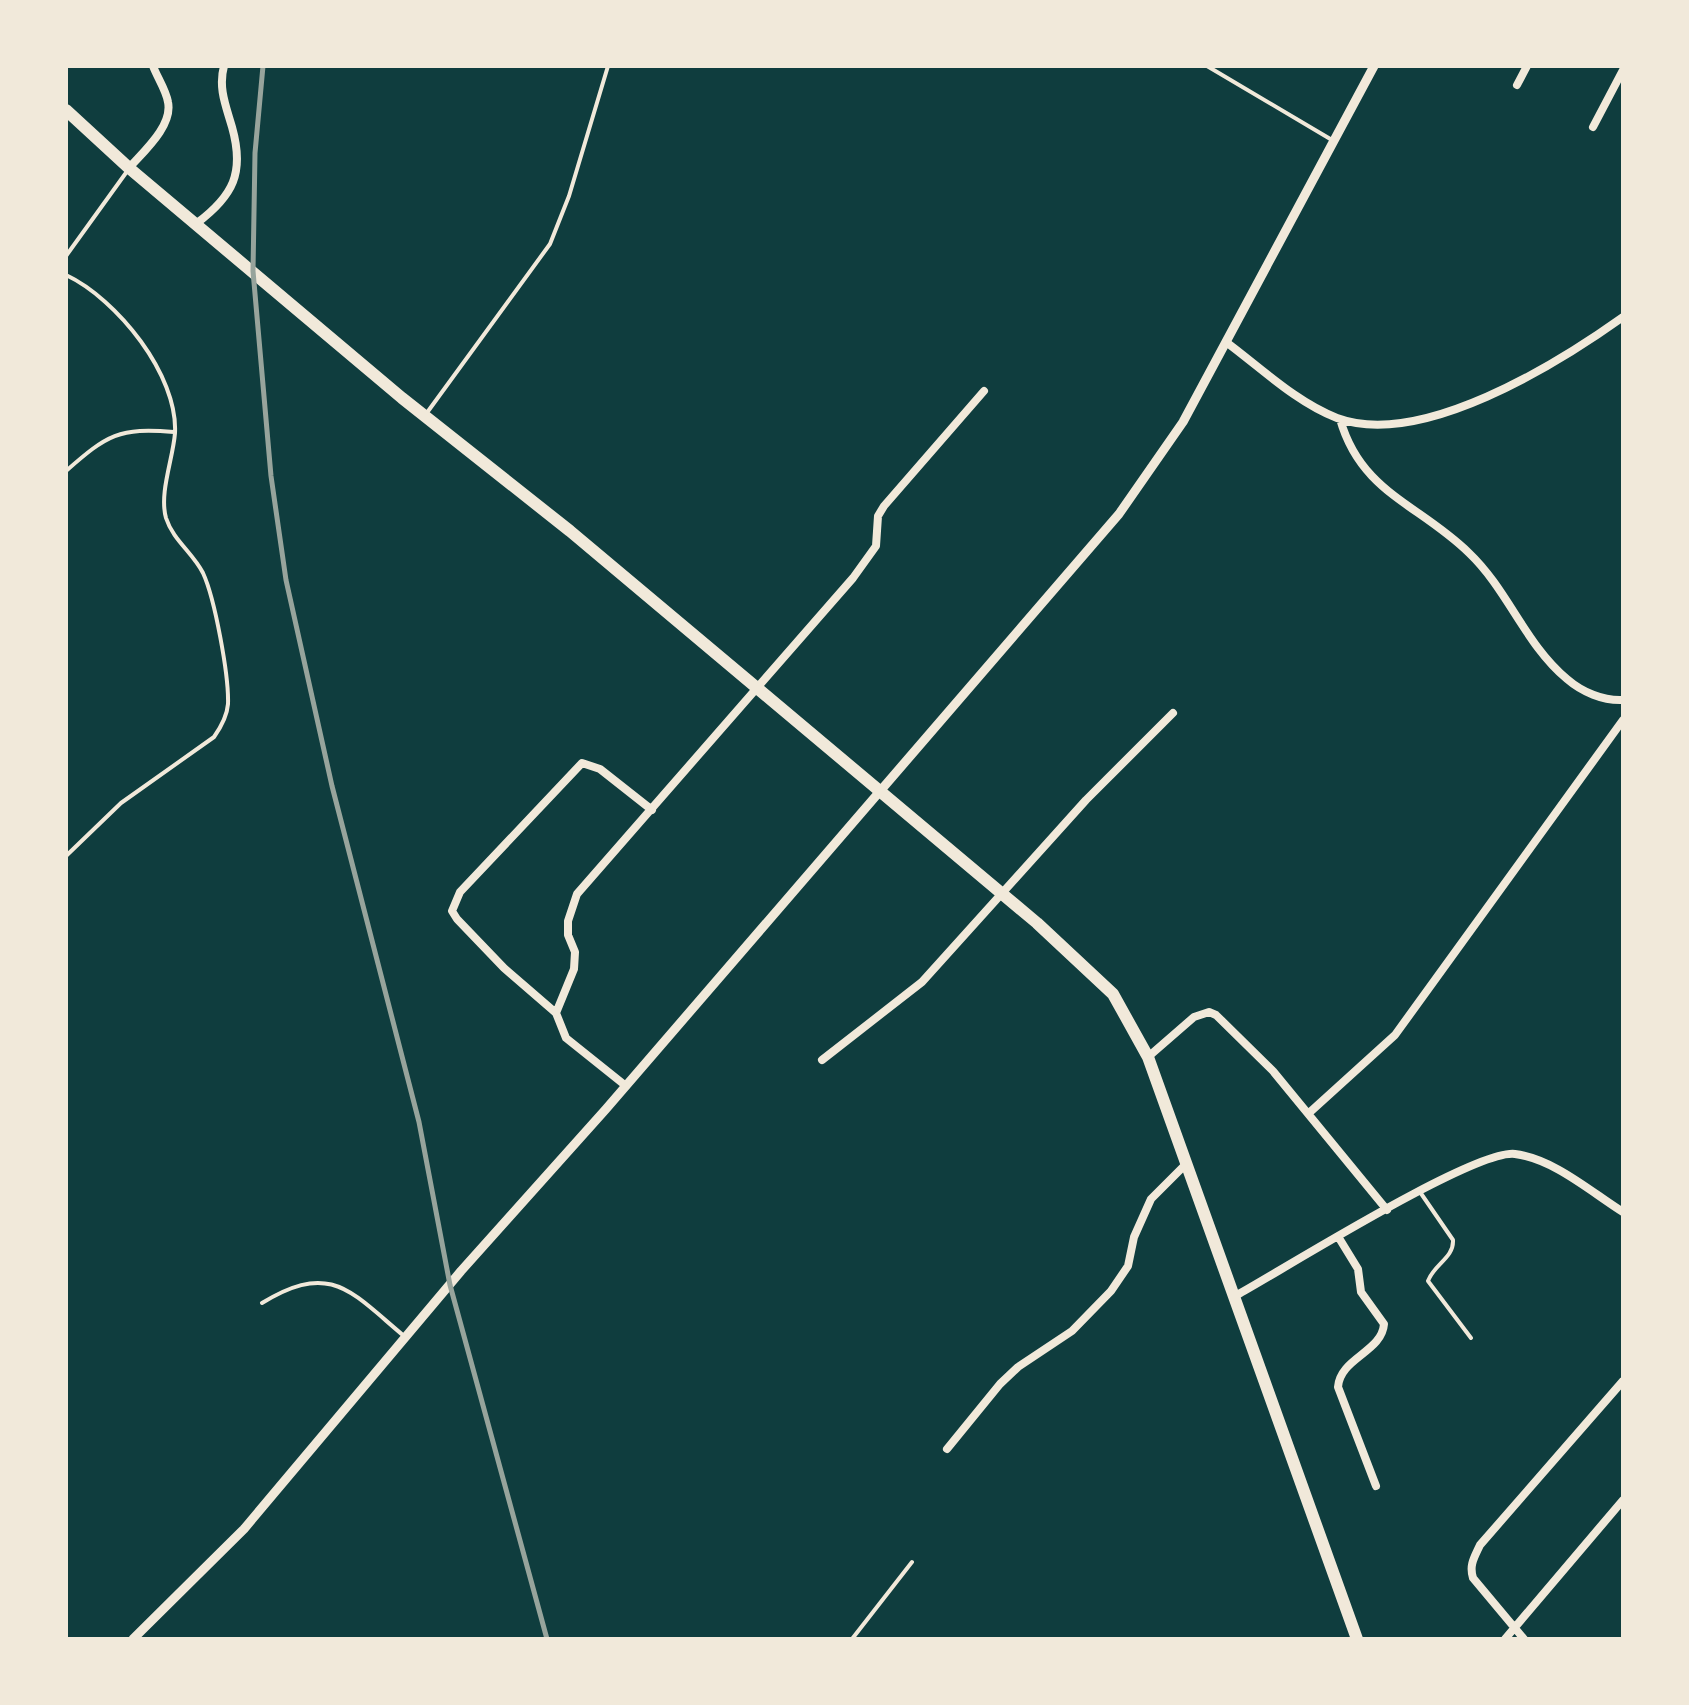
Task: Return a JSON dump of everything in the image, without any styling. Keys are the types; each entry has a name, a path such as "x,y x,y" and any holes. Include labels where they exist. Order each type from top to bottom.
{"highway":[{"path":"66,110 129,168 425,416 570,531 881,791 1113,994 1148,1057 1237,1295 1357,1639"}],"street":[{"path":"129,168 157,136 168,112 168,102 153,66"},
{"path":"197,223 229,196 235,175 235,144 221,84 224,66"},
{"path":"133,1639 244,1529 405,1338 881,791 1150,473 1226,342 1374,66"},
{"path":"1517,85 1527,66"},
{"path":"1593,127 1623,70"},
{"path":"1226,342 1311,406 1340,419 1409,422 1488,398 1623,317"},
{"path":"556,1013 574,969 575,952 568,935 568,921 577,894 759,689 869,558 878,536 878,516 884,506 984,391"},
{"path":"1340,419 1356,461 1372,479 1468,552 1489,576 1527,634 1567,680 1592,695 1623,700"},
{"path":"822,1060 922,982 1000,892 1173,713"},
{"path":"1309,1113 1395,1035 1623,720"},
{"path":"626,1086 566,1038 556,1013 504,968 452,911 454,902 582,763 600,769 652,810"},
{"path":"1148,1057 1194,1017 1209,1012 1273,1071 1387,1210"},
{"path":"1237,1295 1420,1192 1499,1154 1517,1154 1572,1179 1623,1212"},
{"path":"947,1449 1000,1384 1018,1367 1064,1337 1111,1291 1128,1266 1134,1237 1151,1199 1161,1185 1186,1164"},
{"path":"1339,1238 1358,1269 1361,1292 1384,1324 1381,1335 1342,1370 1338,1387 1376,1486"},
{"path":"1524,1639 1473,1578 1470,1568 1473,1558 1480,1545 1623,1381"},
{"path":"1505,1639 1623,1500"}],"lane":[{"path":"425,416 550,244 569,196 608,66"},
{"path":"1207,66 1334,141"},
{"path":"66,256 129,168"},
{"path":"66,275 98,294 155,362 173,410 175,432 165,510 174,535 194,559 211,593 228,703 226,715 214,737 121,803 66,856"},
{"path":"66,471 95,446 122,431 175,432"},
{"path":"1420,1192 1453,1240 1450,1254 1428,1281 1471,1338"},
{"path":"262,1303 304,1282 343,1287 405,1338"},
{"path":"852,1639 912,1562"}],"railway":[{"path":"263,66 255,153 253,271 271,476 286,580 332,786 419,1122 450,1285 547,1639"}]}
